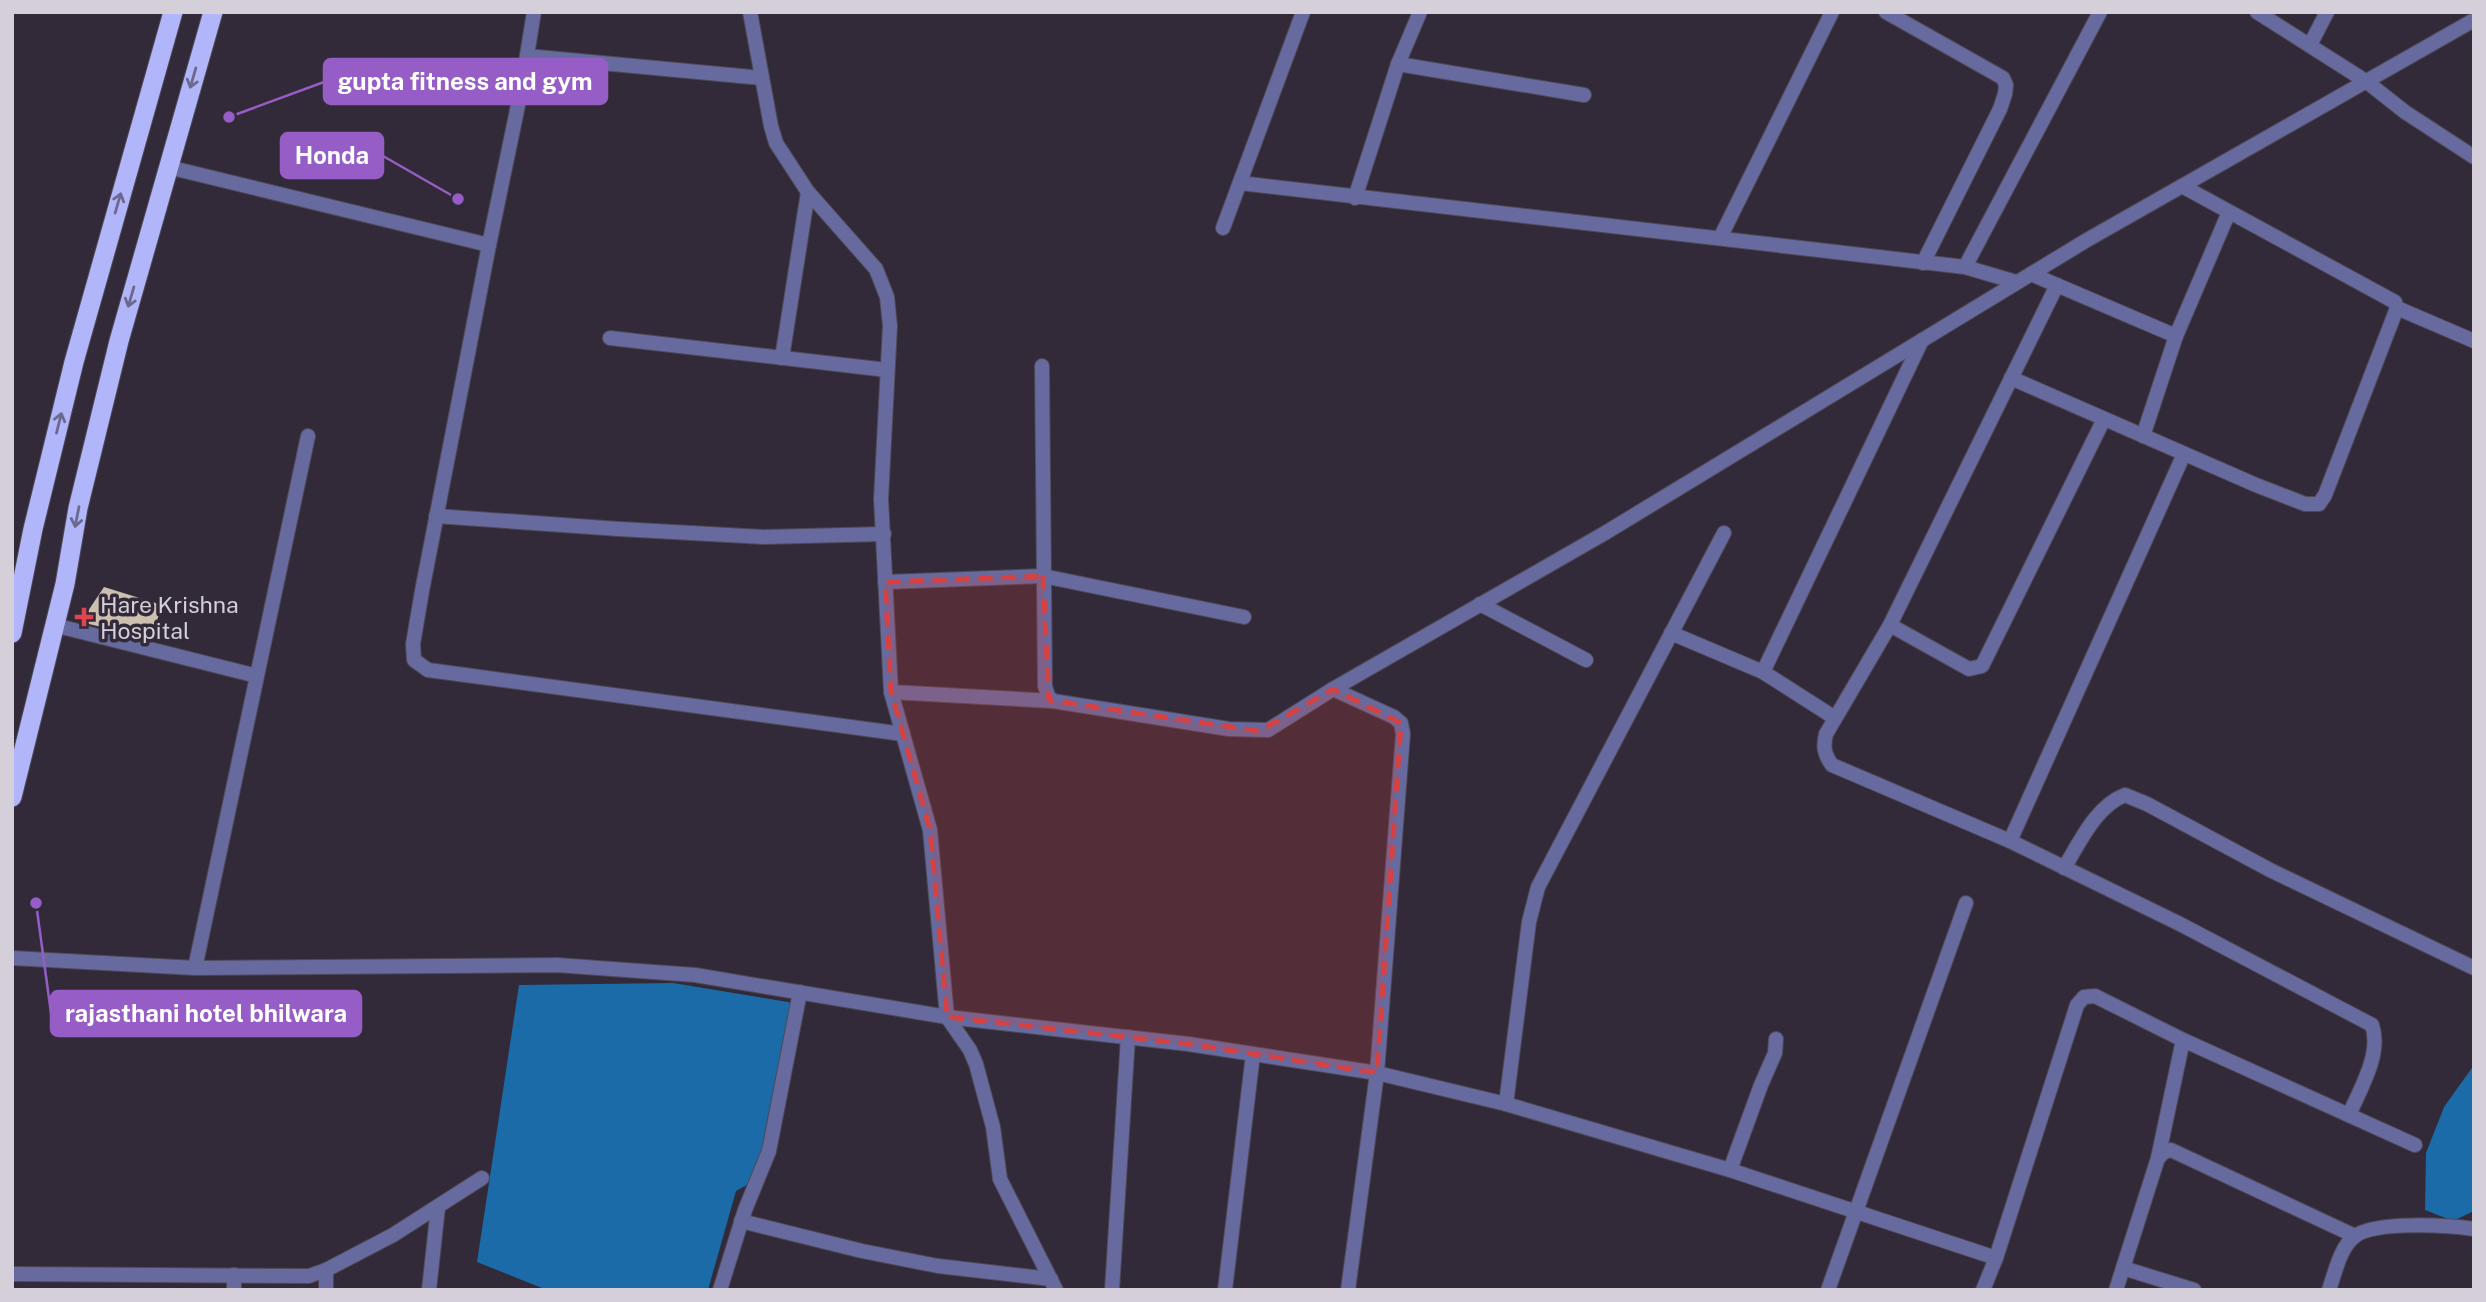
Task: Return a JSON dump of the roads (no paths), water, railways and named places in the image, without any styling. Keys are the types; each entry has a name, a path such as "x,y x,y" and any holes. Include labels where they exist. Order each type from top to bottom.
{"highway":[{"path":"12,633 33,529 74,362 173,12"},
{"path":"12,797 65,584 78,508 119,341 213,12"}],"street":[{"path":"534,12 436,516 413,644 414,660 428,670 903,734"},
{"path":"750,12 776,143 808,192 876,269 887,297 890,326 881,499 891,692 930,830 947,1017 970,1049 976,1064 993,1128 1000,1178 1053,1284"},
{"path":"1223,228 1303,12"},
{"path":"1355,198 1398,64 1420,12"},
{"path":"1720,239 1832,12"},
{"path":"1886,12 2003,78 2006,85 2000,109 1923,263"},
{"path":"1965,267 2099,12"},
{"path":"2257,12 2367,82 2405,112 2474,157"},
{"path":"2310,45 2327,12"},
{"path":"891,692 1053,701 1228,729 1259,731 1275,726 1332,689 1605,533 2016,282 2474,20"},
{"path":"527,56 762,78"},
{"path":"1398,64 1584,95"},
{"path":"168,167 489,245"},
{"path":"1240,183 1965,267 2016,282"},
{"path":"2182,186 2395,302 2397,307 2474,341"},
{"path":"782,358 808,192"},
{"path":"2143,436 2176,336 2230,212"},
{"path":"2031,274 2176,336"},
{"path":"2057,285 1890,625 1826,734 1823,744 1825,756 1832,765 2010,841 2192,931 2372,1026 2375,1047 2349,1115"},
{"path":"2011,378 2305,504 2319,503 2325,495 2397,307"},
{"path":"610,338 887,370"},
{"path":"1763,672 1922,339"},
{"path":"1042,366 1045,686 1053,701"},
{"path":"1890,625 1969,669 1982,666 2104,419"},
{"path":"195,968 307,436"},
{"path":"2010,841 2185,454"},
{"path":"436,516 751,536 884,534"},
{"path":"1506,1104 1529,922 1538,887 1724,533"},
{"path":"885,582 1043,576 1244,617"},
{"path":"1480,604 1586,660"},
{"path":"54,625 257,676"},
{"path":"1671,633 1763,672 1835,718"},
{"path":"1332,689 1394,717 1401,723 1403,734 1377,1073 1348,1290"},
{"path":"2064,868 2094,820 2114,800 2126,796 2147,804 2270,870 2407,938 2474,968"},
{"path":"1828,1290 1966,903"},
{"path":"12,958 195,968 557,965 695,975 947,1017 1253,1054 1377,1073 1506,1104 1730,1170 1996,1258"},
{"path":"720,1290 741,1221 769,1151 800,992"},
{"path":"1983,1290 1996,1258 2077,1005 2084,997 2095,996 2183,1040 2415,1145"},
{"path":"1112,1290 1128,1037"},
{"path":"1730,1170 1760,1085 1775,1053 1776,1039"},
{"path":"2116,1290 2158,1158 2183,1040"},
{"path":"1225,1290 1253,1054"},
{"path":"2158,1158 2171,1150 2182,1153 2355,1236"},
{"path":"12,1273 234,1282 309,1276 326,1270 393,1234 482,1178"},
{"path":"429,1290 438,1206"},
{"path":"741,1221 862,1251 1053,1284"},
{"path":"2329,1290 2345,1247 2355,1236 2372,1230 2408,1225 2474,1229"},
{"path":"2123,1268 2193,1290"},
{"path":"326,1270 326,1290"}],"water":[{"path":"673,983 794,1003 756,1180 736,1191 708,1290 547,1290 477,1262 519,985"},
{"path":"2474,1065 2474,1211 2453,1221 2425,1210 2426,1153 2444,1107"}],"place":[{"name":"gupta fitness and gym","path":"229,117"},
{"name":"Honda","path":"458,199"},
{"name":"Hare Krishna Hospital","path":"84,617"},
{"name":"rajasthani hotel bhilwara","path":"36,903"}]}
